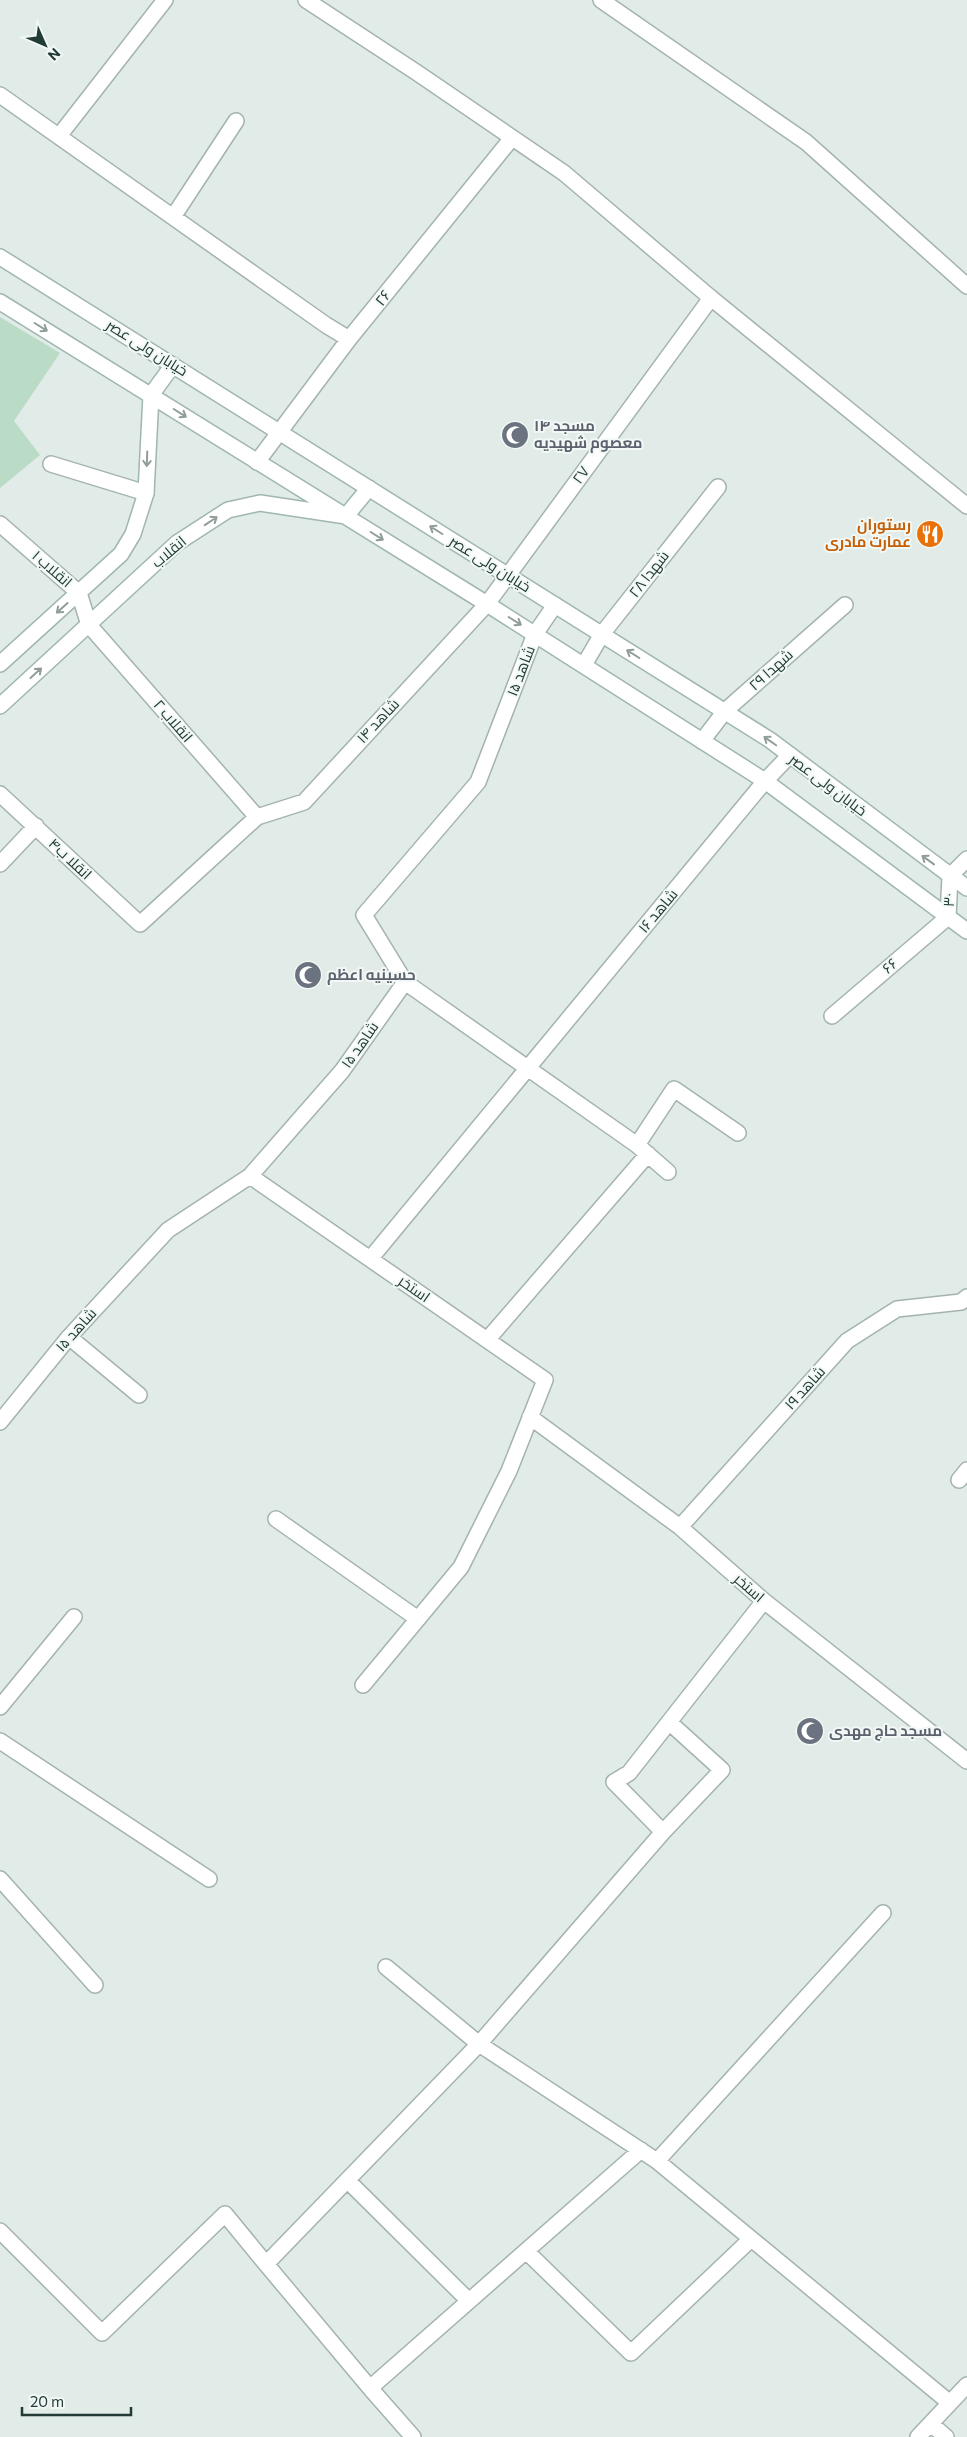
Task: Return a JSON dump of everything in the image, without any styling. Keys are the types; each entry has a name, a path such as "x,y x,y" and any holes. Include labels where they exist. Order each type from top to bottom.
{"street":[{"path":"59,136 165,0"},
{"path":"306,0 564,173 711,298 967,506"},
{"path":"601,0 806,142 967,286"},
{"path":"0,95 326,325 349,339"},
{"path":"173,217 236,121"},
{"name":"۲۶","path":"257,462 349,339 512,138"},
{"name":"خیابان ولی عصر","path":"0,257 725,712 790,755 967,888"},
{"name":"۲۷","path":"486,604 711,298"},
{"path":"0,302 535,634 765,781 967,931"},
{"path":"0,664 121,554 133,534 146,493 151,395 173,365"},
{"path":"51,464 146,493"},
{"name":"شهدا ۲۸","path":"584,665 602,634 718,487"},
{"path":"346,516 369,488"},
{"name":"انقلاب","path":"0,706 178,543 228,510 260,503 346,516"},
{"name":"انقلاب ۱","path":"0,524 78,593 89,625"},
{"name":"شاهد ۱۴","path":"257,817 304,802 486,604"},
{"name":"شاهد ۱۵","path":"0,1422 69,1337 168,1230 250,1176 342,1071 404,982 364,914 478,782 535,634 555,605"},
{"name":"شهدا ۲۹","path":"702,741 725,712 845,605"},
{"name":"انقلاب ۲","path":"89,625 257,817"},
{"name":"شاهد ۱۶","path":"370,1259 765,781 790,755"},
{"name":"انقلا ب۴","path":"0,794 140,924 257,817"},
{"path":"0,864 36,826"},
{"name":"۳۰","path":"948,917 950,876 967,859"},
{"name":"۶۶","path":"832,1016 948,917"},
{"path":"404,982 642,1150 668,1172"},
{"path":"487,1340 642,1150 674,1089 738,1133"},
{"name":"استخر","path":"250,1176 545,1380 509,1471 461,1568 363,1686"},
{"name":"شاهد ۱۹","path":"680,1527 847,1341 897,1309 964,1300"},
{"path":"69,1337 139,1395"},
{"name":"استخر","path":"530,1418 680,1527 764,1601 967,1761"},
{"path":"276,1519 418,1619"},
{"path":"663,1832 614,1782 629,1773 764,1601"},
{"path":"0,1707 74,1617"},
{"path":"266,2264 479,2044 663,1832 722,1770 669,1722"},
{"path":"0,1741 209,1879"},
{"path":"0,1879 95,1985"},
{"path":"657,2161 883,1913"},
{"path":"386,1966 479,2044 657,2161 950,2403"},
{"path":"370,2388 640,2150"},
{"path":"347,2180 469,2301"},
{"path":"0,2231 102,2333 224,2214 413,2437"},
{"path":"526,2250 631,2353 751,2239"},
{"path":"918,2437 967,2385"},
{"path":"931,2424 946,2437"}],"green space":[{"path":"0,317 60,353 14,421 40,455 0,488"}],"place":[{"name":"مسجد ۱۴ معصوم شهیدیه","path":"515,435"},
{"name":"رستوران عمارت مادری","path":"930,534"},
{"name":"حسینیه اعظم","path":"308,975"},
{"name":"مسجد حاج مهدی","path":"810,1731"}]}
